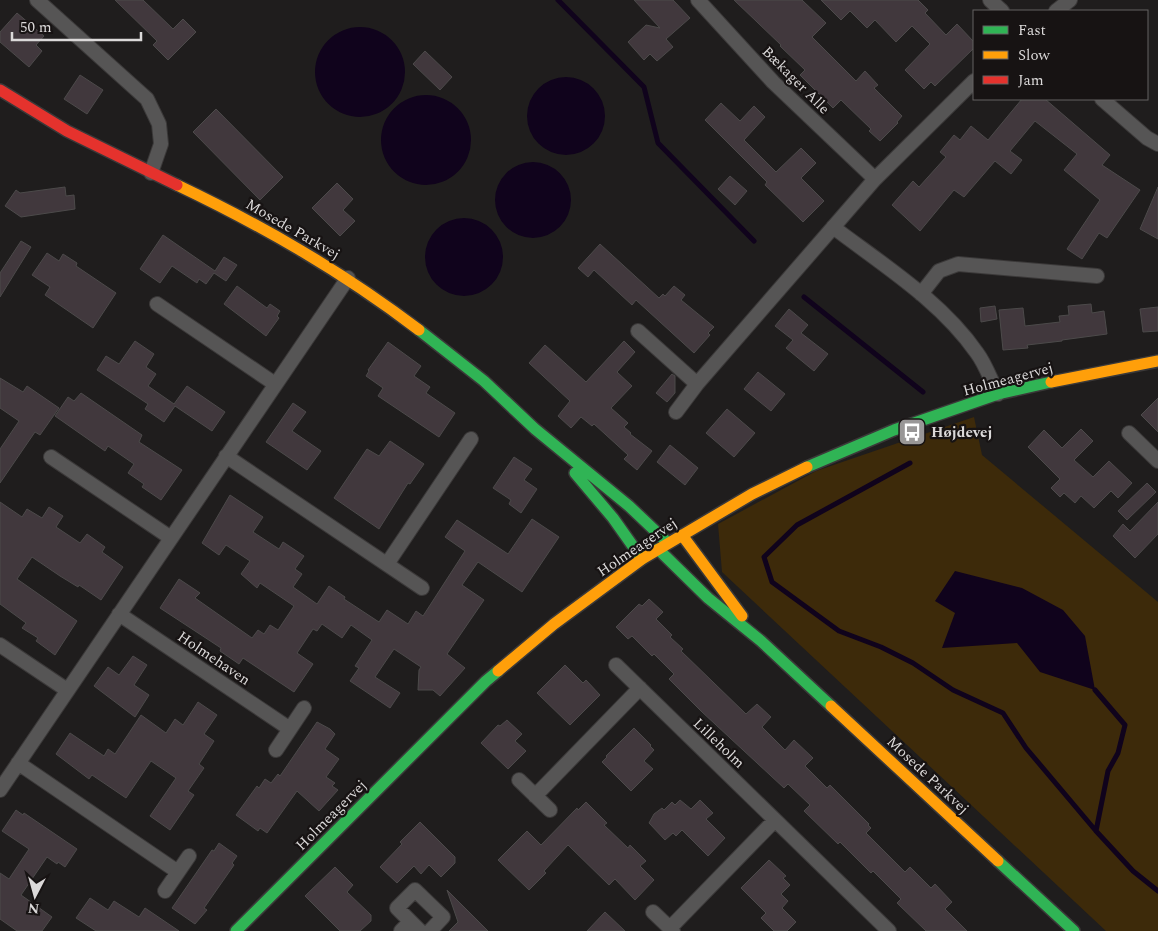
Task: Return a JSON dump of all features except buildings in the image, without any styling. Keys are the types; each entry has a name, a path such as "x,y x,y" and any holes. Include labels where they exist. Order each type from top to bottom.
{"street":[{"path":"37,0 147,99 159,124 161,144 151,174"},
{"name":"Bækager Alle","path":"698,0 773,82 875,179"},
{"path":"990,0 1001,10"},
{"path":"1057,10 1070,0"},
{"path":"676,412 697,384 875,179 973,82"},
{"name":"Mosede Parkvej","path":"0,90 25,107 82,139 151,174 210,200 278,236 348,278 414,326 476,375 543,436 625,503 668,543"},
{"path":"1103,100 1146,138 1158,144"},
{"path":"833,227 921,294 950,320 978,354 998,394"},
{"path":"921,294 939,271 958,264 1097,276"},
{"path":"0,790 348,278"},
{"path":"157,304 275,384"},
{"path":"638,331 697,384"},
{"name":"Holmeagervej","path":"236,931 486,681 554,624 642,559 682,534 752,494 814,464 894,430 998,394 1101,371 1158,361"},
{"path":"1129,433 1158,461"},
{"name":"Mosede Parkvej","path":"543,436 613,518 642,559"},
{"path":"386,564 471,439"},
{"path":"226,456 422,588"},
{"path":"51,457 171,538"},
{"name":"Mosede Parkvej","path":"682,534 719,587 761,641"},
{"name":"Mosede Parkvej","path":"658,549 708,598 761,641 1074,931"},
{"name":"Holmehaven","path":"119,614 290,729"},
{"path":"0,645 67,690"},
{"name":"Lilleholm","path":"616,665 889,931"},
{"path":"535,796 640,688"},
{"path":"276,750 304,708"},
{"path":"18,764 178,872"},
{"path":"519,780 550,810"},
{"path":"653,912 671,929 775,820"},
{"path":"166,891 189,856"},
{"path":"411,928 397,908 415,890 443,917 430,931"}],"shaded area":[{"path":"360,27 377,31 392,40 401,55 405,72 401,89 392,104 377,113 360,117 343,113 328,104 319,89 315,72 319,55 328,40 343,31"},
{"path":"566,77 581,80 593,89 602,101 605,116 602,131 593,143 581,152 566,155 551,152 539,143 530,131 527,116 530,101 539,89 551,80"},
{"path":"426,95 443,99 458,108 467,123 471,140 467,157 458,172 443,181 426,185 409,181 394,172 385,157 381,140 385,123 394,108 409,99"},
{"path":"526,162 540,162 554,168 565,179 571,193 568,215 560,227 540,238 526,238 512,232 501,221 495,207 495,193 501,179 512,168"},
{"path":"464,218 479,221 492,229 500,242 503,257 500,272 492,285 479,293 464,296 449,293 436,285 428,272 425,257 428,242 436,229 449,221"},
{"path":"974,417 982,455 1158,602 1158,931 1106,931 722,572 718,524 816,471"},
{"path":"955,571 1022,588 1063,610 1085,636 1095,690 1040,672 1017,643 942,648 955,613 935,601"}],"waterway":[{"path":"558,0 644,87 658,143 754,241"},
{"path":"804,297 923,392"},
{"path":"910,463 797,525 764,557 772,582 839,631 881,647 913,663 953,690 1003,713 1026,748 1096,831 1133,871 1158,891"},
{"path":"1095,690 1125,725 1118,753 1108,771 1096,831"}],"traffic: fast":[{"path":"419,330 484,381 535,429 629,506 668,543"},
{"path":"807,467 894,430 998,394 1051,382"},
{"path":"575,473 613,518 642,559"},
{"path":"658,549 708,598 761,641 831,706"},
{"path":"236,931 498,671"},
{"path":"998,861 1074,931"}],"traffic: slow":[{"path":"177,185 241,217 302,251 361,288 419,330"},
{"path":"1051,382 1158,361"},
{"path":"498,671 554,624 642,559 752,494 807,467"},
{"path":"682,535 742,616"},
{"path":"831,706 998,861"}],"traffic: jam":[{"path":"0,90 67,131 177,185"}],"place":[{"name":"Højdevej","path":"912,432"}]}
